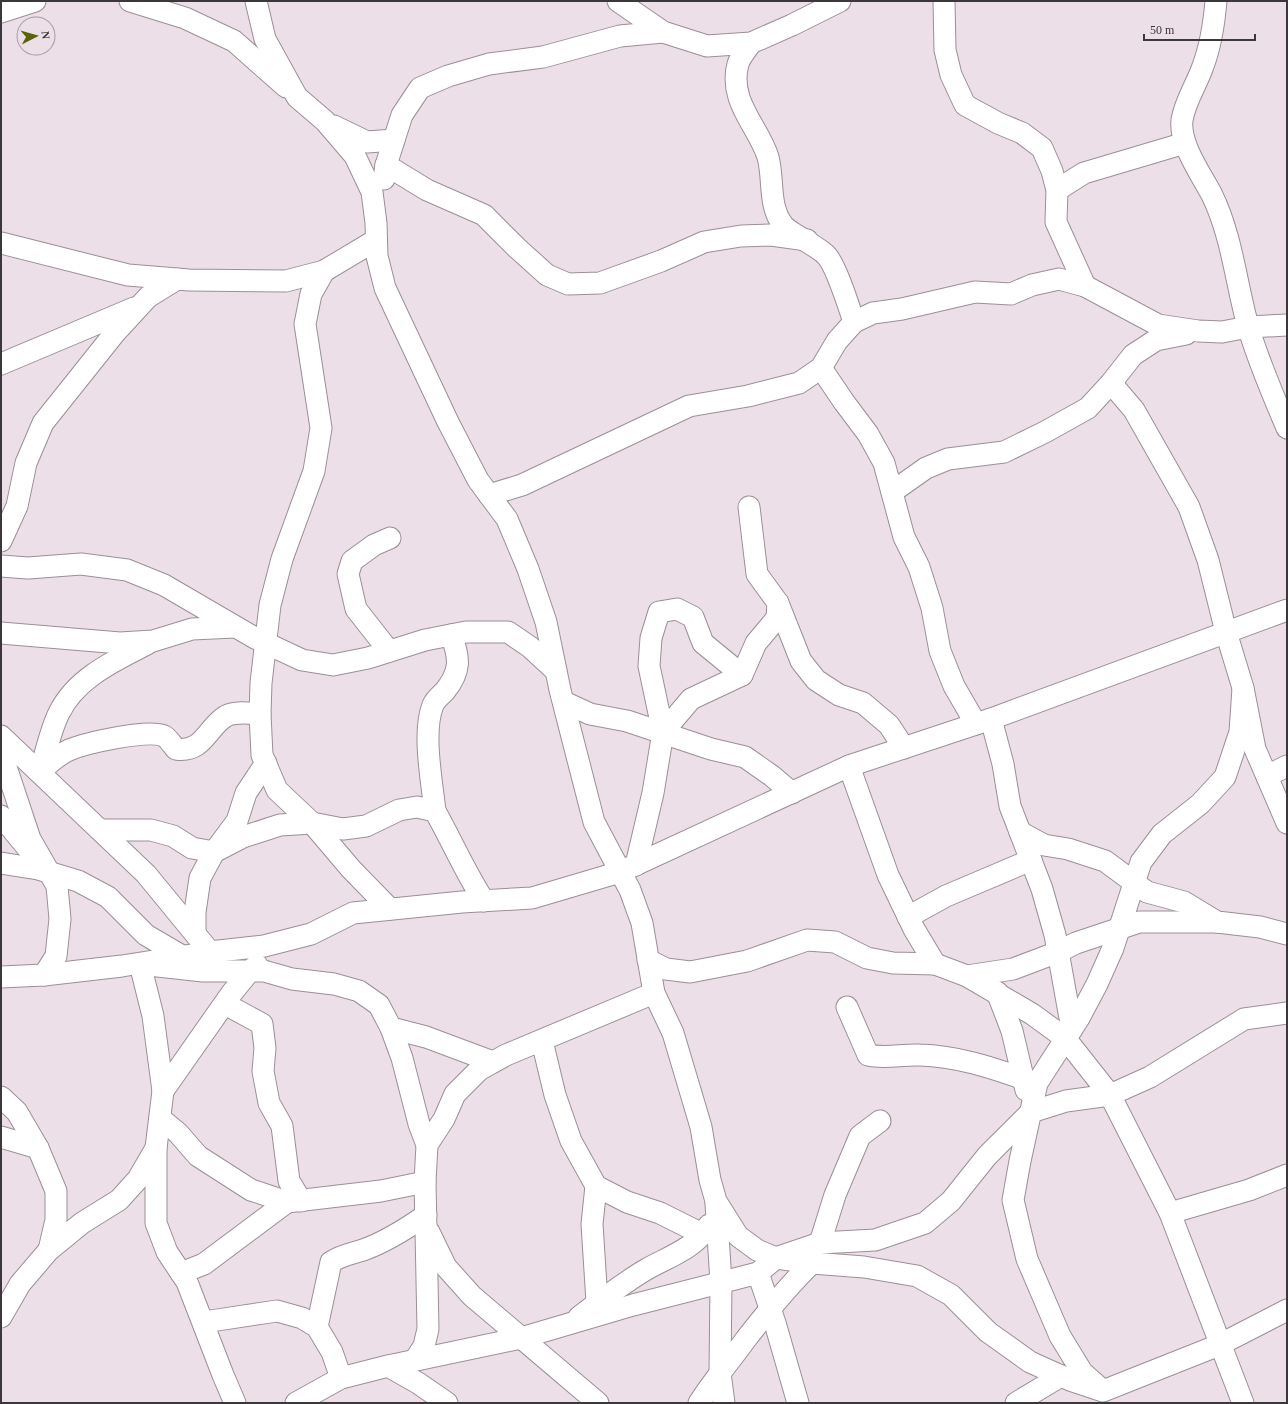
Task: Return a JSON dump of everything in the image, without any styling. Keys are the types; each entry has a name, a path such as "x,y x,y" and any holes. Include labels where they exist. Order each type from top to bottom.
{"street":[{"path":"1,12 35,1"},
{"path":"130,1 185,18 234,41 325,121 354,156 372,192 377,256 385,288 404,333 448,422 478,480 507,519 528,569 546,622 556,671 594,822 628,868"},
{"path":"256,1 265,39 297,97"},
{"path":"618,1 663,32 708,46 751,43 792,25 840,1"},
{"path":"944,1 945,50 951,75 965,105 998,123 1022,133 1042,148 1052,171 1057,190 1056,222 1084,286"},
{"path":"1216,1 1214,28 1203,66 1182,120 1185,143 1199,175 1212,195 1223,225 1234,257 1248,326 1287,428"},
{"path":"1,243 128,275 177,279 286,282 324,271 376,232 386,165 402,115 420,88 448,76 489,64 542,57 620,36 663,32"},
{"path":"751,43 738,64 737,88 743,107 768,158 775,208 784,226 807,240 827,256 840,283 854,322"},
{"path":"325,121 350,135 367,142 394,140"},
{"path":"1057,190 1084,173 1185,143"},
{"path":"386,165 427,190 484,215 547,275 568,284 600,283 661,261 704,242 741,236 771,235 807,240"},
{"path":"324,271 311,294 305,324 321,428 314,471 282,559 270,605 265,643 260,714 262,755 277,790 312,823 351,869 390,909"},
{"path":"1,541 17,506 26,462 43,423 114,334 141,304 148,297 177,279"},
{"path":"489,495 522,485 689,406 748,396 799,383 821,368 837,341 854,322 873,313 902,309 974,292 1011,294 1032,285 1059,279 1084,286 1158,325 1198,331 1222,332 1248,326 1287,325"},
{"path":"1,364 141,304"},
{"path":"892,492 926,468 948,459 1004,452 1045,432 1088,408 1111,383 1133,355 1156,340 1198,331"},
{"path":"821,368 868,434 884,463 904,537 919,567 932,608 940,652 954,686 983,722 1003,764 1010,806 1044,897 1058,952 1069,1034 1110,1094 1170,1213 1219,1345 1243,1403"},
{"path":"1111,383 1134,410 1189,507 1208,560 1226,632 1243,688 1255,749 1287,823"},
{"path":"749,507 757,574 778,603 801,661 816,680 839,695 863,703 889,725 904,748"},
{"path":"389,651 356,609 348,574 352,561 374,545 390,538"},
{"path":"1,566 28,568 81,564 127,570 164,585 235,627 302,660 333,665 368,658 425,640 466,632 508,632 530,647 556,671"},
{"path":"663,732 691,699 742,675 756,643 777,618 778,603"},
{"path":"724,1403 720,1373 721,1282 716,1201 710,1180 702,1127 673,1033 654,993 642,923 630,890 628,868 653,793 663,732 649,666 651,638 659,612 677,609 693,617 703,643 742,675"},
{"path":"1,977 44,975 140,964 182,956 264,946 311,934 353,913 532,898 628,868 849,766 983,722 1287,610"},
{"path":"40,772 59,712 77,688 104,666 153,641 192,629 235,627"},
{"path":"1,633 120,643 153,641"},
{"path":"451,635 456,647 458,665 454,678 433,704 428,732 435,811 452,840 469,877 484,901"},
{"path":"1105,1397 1082,1372 1060,1336 1027,1259 1013,1200 1037,1083 1069,1034 1097,984 1113,948 1141,862 1162,834 1200,804 1225,777 1240,732 1243,688"},
{"path":"564,702 590,714 627,721 711,749 745,757 772,776 792,793"},
{"path":"40,772 52,760 68,750 88,743 151,734 164,736 176,749 185,750 202,742 226,716 244,712 260,714"},
{"path":"1,736 146,874 210,952"},
{"path":"1,752 30,839 57,886 60,919 56,956 44,975"},
{"path":"195,933 195,912 200,878 214,852 237,821 246,793 266,763"},
{"path":"849,766 888,875 908,917 935,964"},
{"path":"1267,776 1287,766"},
{"path":"101,830 151,830 173,836 192,848 214,852 243,837 280,825 312,823 342,829 366,826 398,810 417,807 435,811"},
{"path":"1,816 49,872"},
{"path":"1020,832 1044,845 1068,849 1105,861 1134,884 1147,892 1184,902 1217,922"},
{"path":"908,917 946,896 1031,860"},
{"path":"1,863 49,872 78,881 108,897 146,935 182,956"},
{"path":"966,976 1012,968 1058,952 1076,943 1120,927 1139,922 1217,922 1260,927 1287,934"},
{"path":"163,1090 249,972 290,939"},
{"path":"648,960 666,969 690,972 747,960 807,940 835,942 867,958 893,963 935,964 966,976 997,992 1032,1014 1069,1034"},
{"path":"140,964 203,971 264,972 292,979 334,984 359,991 379,1005 391,1028 402,1058 419,1124 427,1145 425,1182 428,1328 424,1346 415,1360"},
{"path":"140,964 153,1016 163,1090 156,1148 156,1223 167,1252 187,1282 204,1322 222,1375 235,1403"},
{"path":"997,992 1012,1031 1031,1112"},
{"path":"427,1145 444,1119 455,1094 479,1070 506,1054 542,1041 654,993"},
{"path":"225,1004 262,1024 265,1048 263,1071 270,1104 282,1126 289,1182 294,1202"},
{"path":"847,1007 868,1055 881,1058 919,1055 973,1062 1024,1079"},
{"path":"296,1403 341,1378 388,1366 520,1338 758,1273 776,1258 820,1243 874,1240 925,1223 951,1201 988,1156 1031,1112 1066,1101 1110,1094 1150,1077 1244,1019 1287,1013"},
{"path":"391,1028 426,1038 493,1062"},
{"path":"542,1041 555,1094 571,1141 596,1186 627,1202 660,1213 702,1234"},
{"path":"1,1097 16,1112 38,1148 56,1191 56,1220 49,1250"},
{"path":"160,1118 178,1133 198,1156 251,1190 294,1202 381,1191 425,1182"},
{"path":"820,1243 835,1195 860,1136 880,1121"},
{"path":"1,1137 38,1148"},
{"path":"1,1317 20,1284 49,1250 82,1223 120,1200 138,1179 156,1148"},
{"path":"1170,1213 1249,1190 1287,1175"},
{"path":"596,1186 592,1224 597,1302"},
{"path":"572,1323 597,1302 647,1269 679,1252 702,1234 708,1226 716,1201"},
{"path":"716,1201 738,1236 757,1250 776,1258 812,1263 864,1267 917,1276 951,1295 988,1332 1030,1362 1105,1397"},
{"path":"181,1273 204,1264 294,1202"},
{"path":"317,1326 331,1262 343,1255 362,1250 384,1241 426,1221"},
{"path":"426,1221 446,1267 472,1296 598,1403"},
{"path":"699,1403 770,1307 790,1283 812,1263"},
{"path":"758,1273 770,1307 798,1403"},
{"path":"1105,1397 1219,1345 1287,1310"},
{"path":"204,1322 277,1311 302,1318 317,1326 332,1352 341,1378"},
{"path":"388,1366 418,1383 447,1403"},
{"path":"1016,1403 1061,1376"}]}
